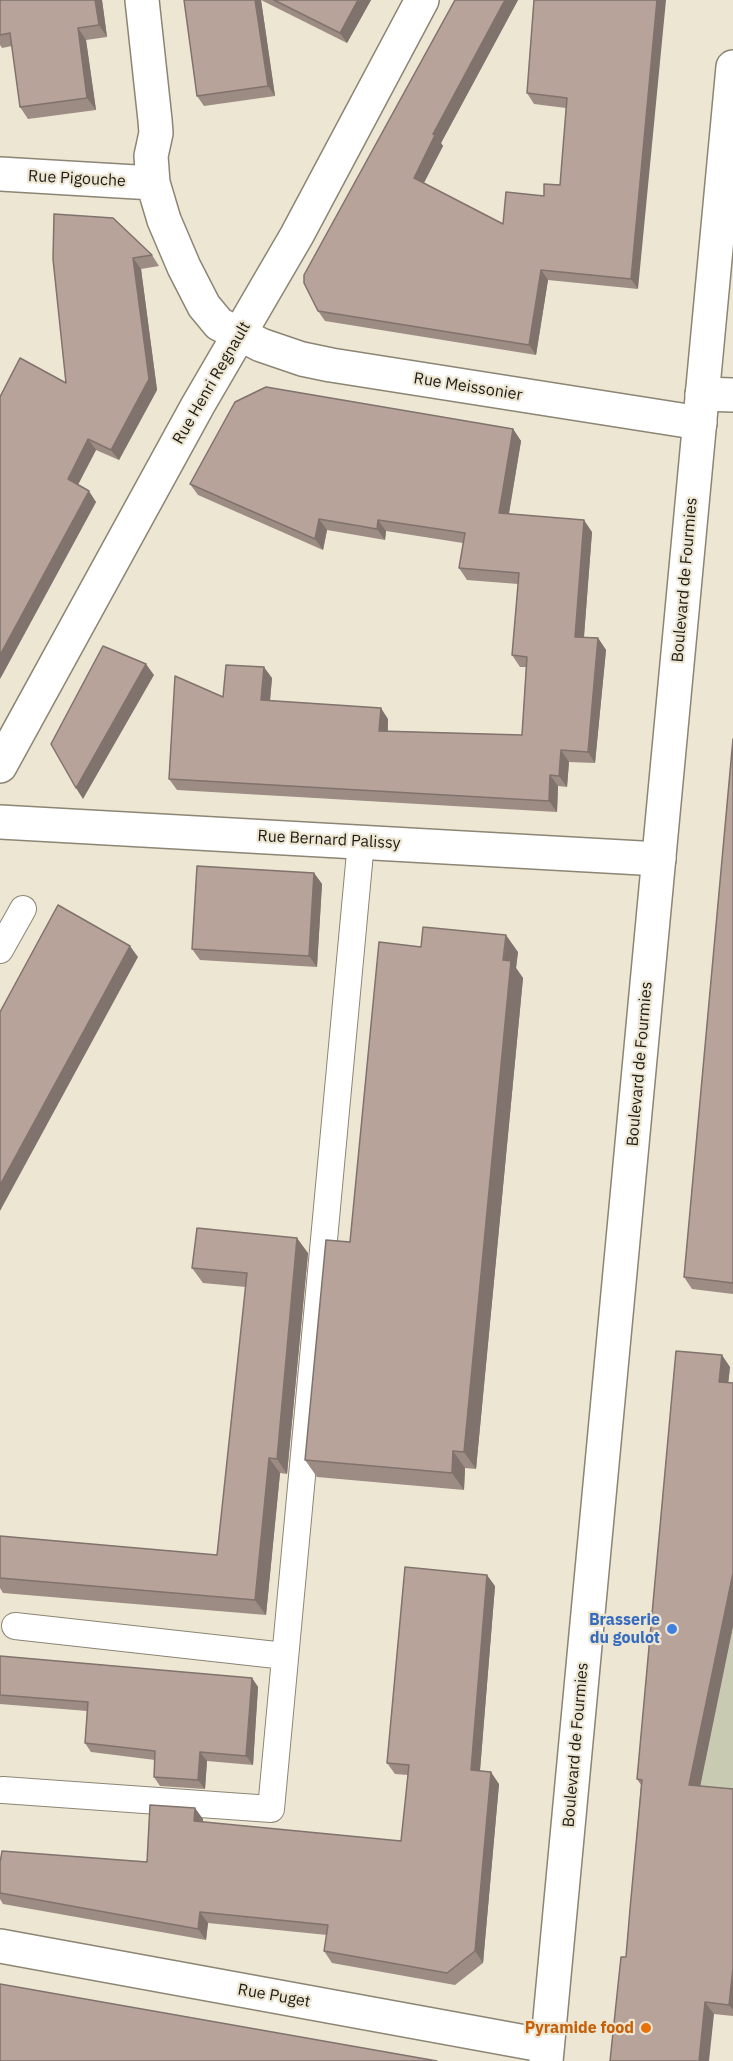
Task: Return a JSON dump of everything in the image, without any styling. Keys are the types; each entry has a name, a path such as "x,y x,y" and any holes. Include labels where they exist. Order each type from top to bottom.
{"street":[{"name":"Rue Meissonier","path":"142,0 156,120 156,134 151,156 153,183 173,241 204,306 219,324 281,352 331,366 712,404"},
{"name":"Rue Henri Regnault","path":"0,766 198,405 303,225 422,0"},
{"name":"Boulevard de Fourmies","path":"547,2053 659,859 712,404 733,67"},
{"name":"Rue Pigouche","path":"0,174 153,183"},
{"name":"Rue Bernard Palissy","path":"0,822 659,859"},
{"name":"Rue Puget","path":"0,1946 547,2053"}],"lane":[{"path":"3,1790 271,1809 361,842"},
{"path":"0,950 23,909"},
{"path":"15,1626 285,1656"}],"green space":[{"path":"733,1624 733,1800 698,1796"}],"building":[{"path":"0,0 95,0 99,25 78,28 87,98 20,107 10,33 0,35"},
{"path":"184,0 255,0 268,86 197,96"},
{"path":"274,0 358,0 340,33"},
{"path":"455,0 505,0 433,134 435,135 414,178 503,224 506,192 544,196 544,184 560,185 567,98 527,93 534,0 657,0 631,279 541,270 529,345 318,311 304,283 304,275"},
{"path":"54,214 113,218 152,255 133,258 149,379 111,450 88,439 68,479 89,491 0,655 0,397 20,358 66,383 53,259"},
{"path":"266,387 513,429 499,513 584,520 575,637 598,638 588,752 561,750 559,776 550,775 549,801 169,779 175,676 223,697 226,665 264,667 261,700 381,708 379,731 522,735 527,657 512,655 519,573 459,568 465,533 378,520 377,529 319,519 315,539 190,484 235,402"},
{"path":"103,646 146,664 76,788 51,744"},
{"path":"733,739 733,1283 684,1277"},
{"path":"197,866 314,873 309,956 192,949"},
{"path":"58,905 130,946 0,1185 0,1012"},
{"path":"423,927 506,935 503,960 511,961 464,1452 453,1451 452,1473 305,1460 326,1240 350,1242 379,942 421,947"},
{"path":"197,1228 297,1238 277,1459 269,1458 255,1600 0,1578 0,1536 217,1555 247,1273 192,1268"},
{"path":"676,1351 722,1355 719,1382 733,1383 733,1573 689,1785 733,1789 733,1968 729,2005 705,2002 699,2061 610,2061 621,1957 626,1957 642,1780 637,1779"},
{"path":"405,1567 487,1575 471,1770 491,1772 475,1951 447,1973 324,1951 328,1925 200,1912 198,1929 0,1893 2,1851 147,1862 150,1805 195,1808 194,1821 401,1841 409,1765 387,1763"},
{"path":"0,1656 252,1678 246,1756 200,1752 198,1780 154,1777 155,1751 85,1743 88,1702 0,1695"},
{"path":"0,1984 437,2061 0,2061"}],"place":[{"name":"Brasserie du goulot","path":"672,1629"},
{"name":"Pyramide food","path":"646,2028"}]}
